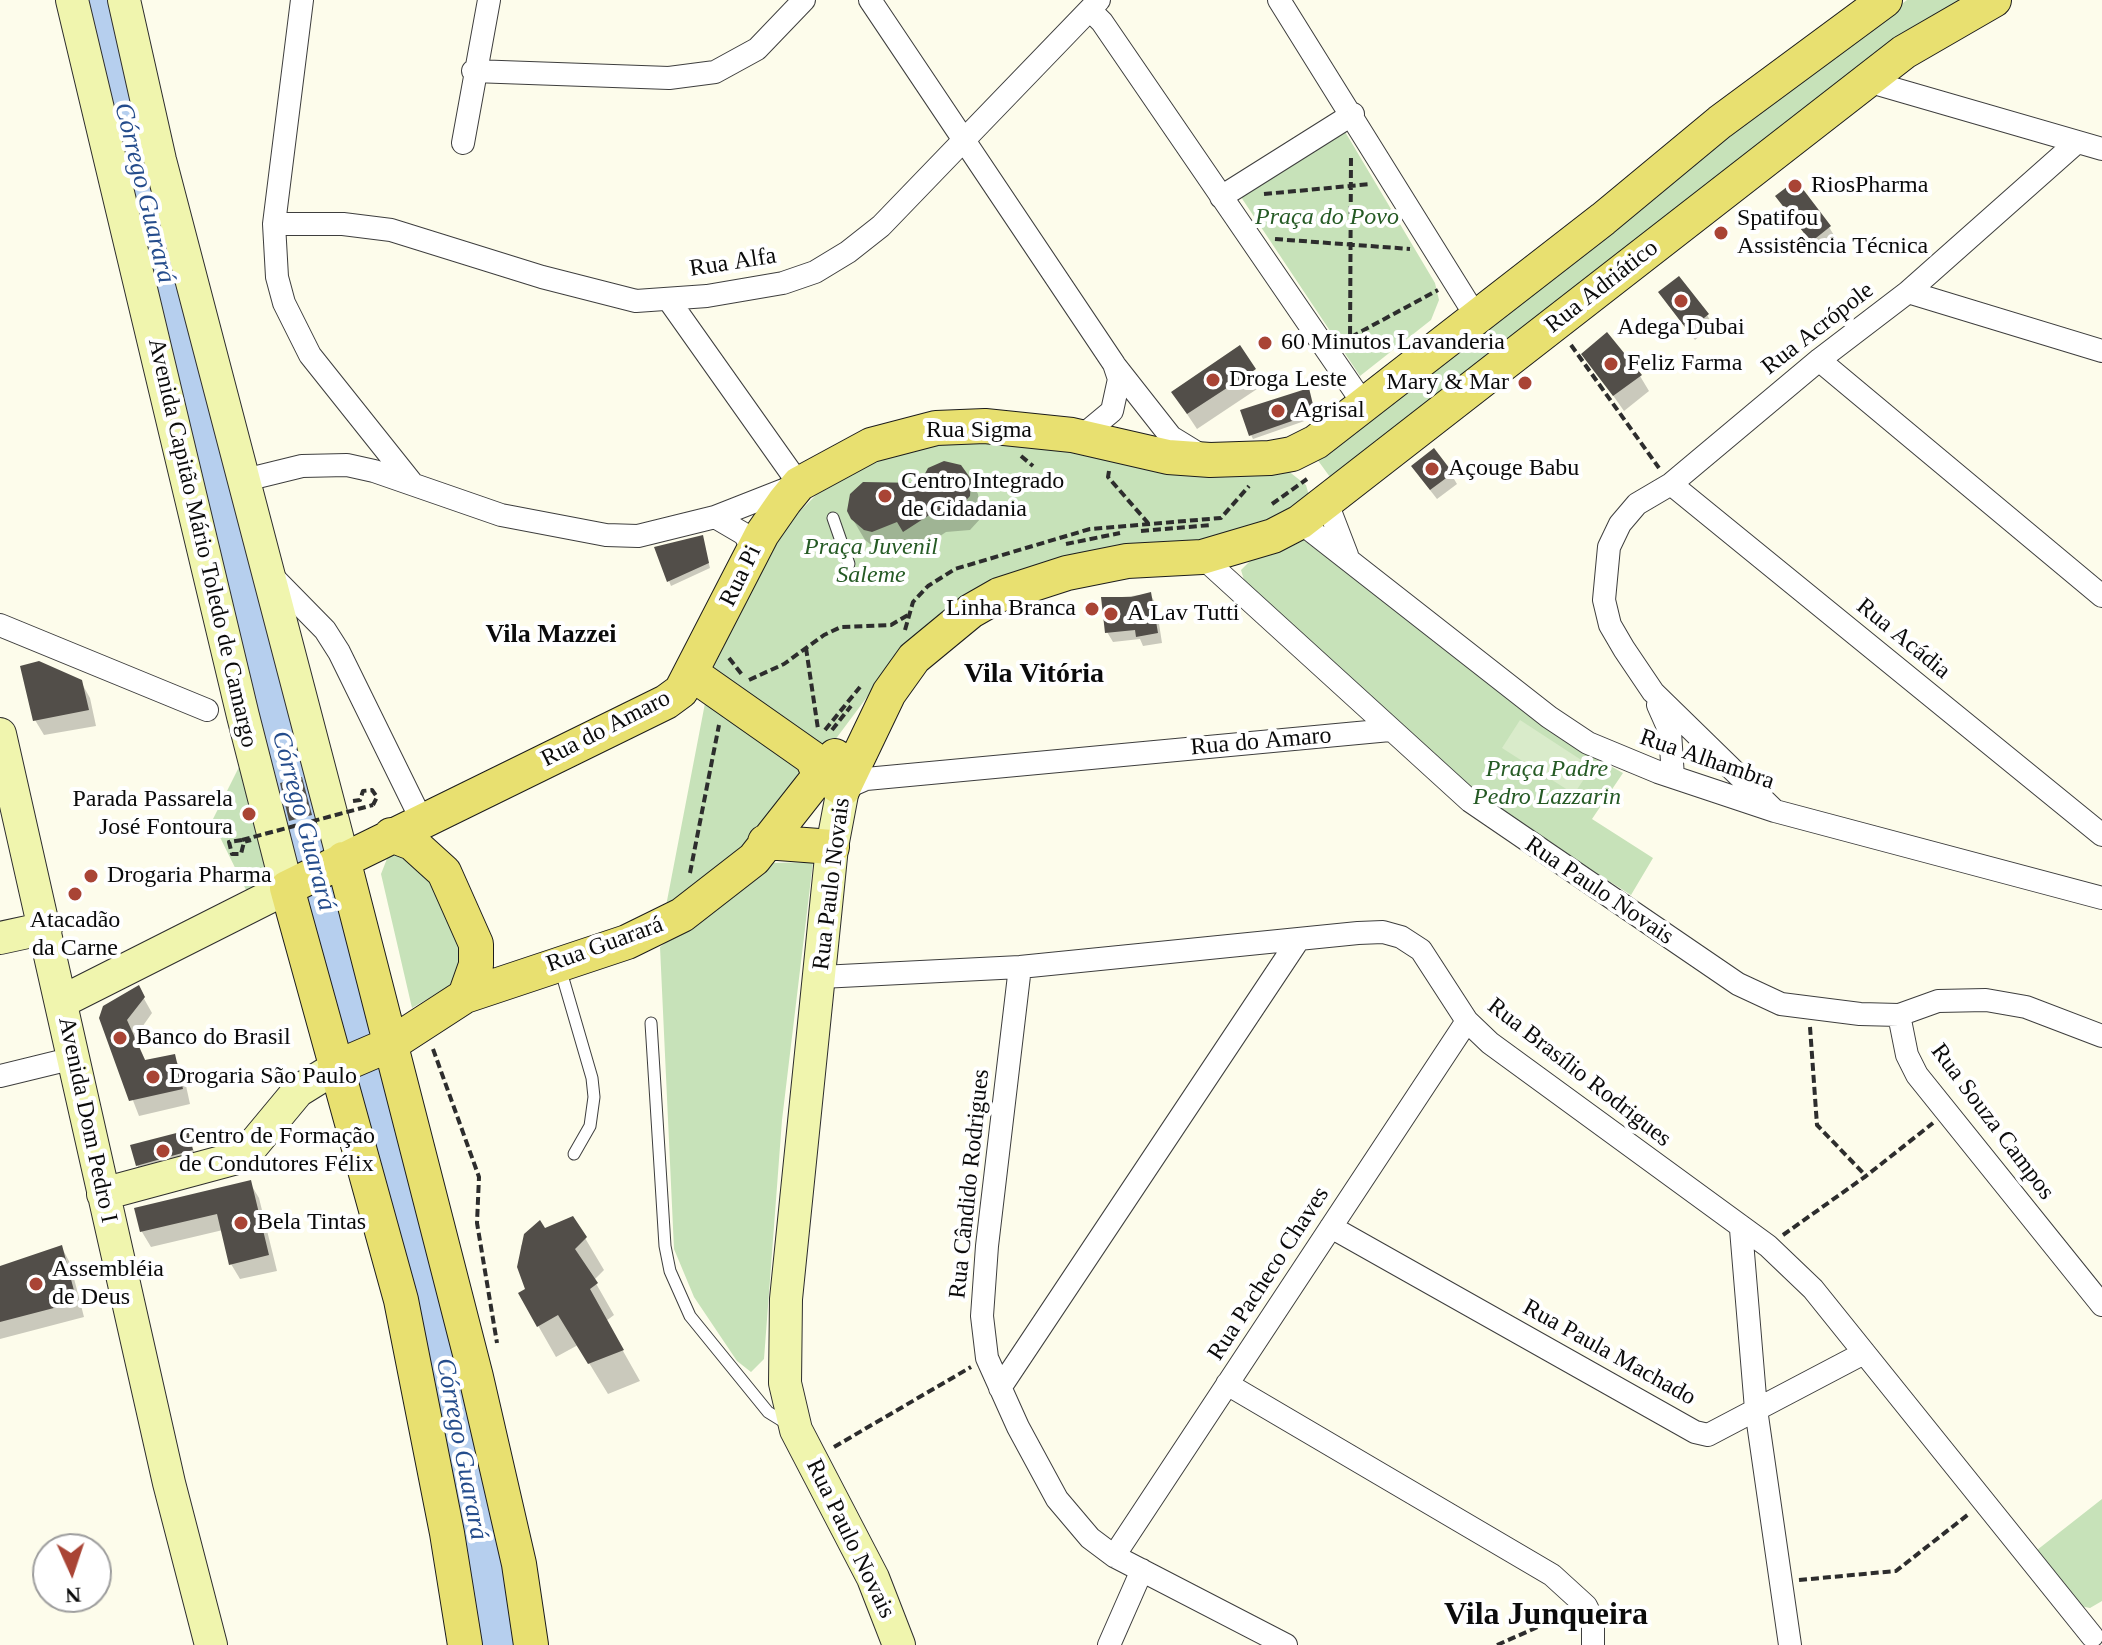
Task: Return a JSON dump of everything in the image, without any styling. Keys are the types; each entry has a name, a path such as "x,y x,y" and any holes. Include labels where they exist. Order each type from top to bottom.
{"main road":[{"name":"Avenida Capitão Mário Toledo de Camargo","path":"72,0 243,716 316,873 374,1050 497,1468 525,1594 531,1645"},
{"name":"Avenida Capitão Mário Toledo de Camargo","path":"124,0 160,160 268,571 316,873 374,1050 401,1300 447,1533 465,1645"},
{"path":"1210,460 1292,454 1316,442 1358,397 1477,318 1769,83 1885,0"},
{"name":"Rua Adriático","path":"1202,557 1273,536 1314,512 1867,81 1949,23 1994,0"},
{"path":"1849,25 1841,48 1844,66 1867,81"},
{"path":"1769,83 1793,91 1804,101 1812,123"},
{"name":"Rua Sigma","path":"799,484 871,445 905,433 985,426 1072,435 1168,457 1210,460"},
{"path":"1292,454 1315,473 1314,512"},
{"name":"Rua Pi","path":"691,673 754,550 799,484"},
{"name":"Rua Guarará","path":"374,1050 465,996 627,942 682,915 754,859 765,842 831,781 914,658 940,633 999,595 1096,566 1202,557"},
{"name":"Rua do Amaro","path":"61,1002 421,819 666,702 681,691 691,673 812,758 831,781"},
{"name":"Avenida Dom Pedro I","path":"1,739 46,928 103,1194 211,1645"},
{"name":"Rua Paulo Novais","path":"831,781 832,847 786,1299 785,1383 796,1430 873,1578 899,1645"},
{"path":"391,835 412,843 434,859 450,884 476,944 476,965 465,996"},
{"path":"765,842 832,847"},
{"path":"0,938 46,928"},
{"path":"103,1194 244,1156 298,1091 374,1050"}],"street":[{"path":"302,0 274,224 277,277 295,328 310,355 413,484"},
{"path":"463,143 473,71 489,0"},
{"path":"473,71 669,78 715,72 757,49 804,0"},
{"path":"870,0 1114,364 1171,437 1210,460"},
{"path":"1279,0 1353,114 1477,318"},
{"path":"1095,6 1102,22 1358,397"},
{"name":"Rua Alfa","path":"274,224 343,224 380,228 591,291 636,301 756,290 815,272 848,252 881,226 961,139 1095,6"},
{"path":"1867,81 2102,149"},
{"path":"1221,197 1353,114"},
{"name":"Rua Acrópole","path":"1673,777 1670,732 1653,692 1610,625 1604,600 1604,571 1609,547 1620,524 1637,504 1671,484 1819,360 1908,292 2076,143"},
{"path":"1908,292 2102,351"},
{"path":"668,299 799,484"},
{"path":"1819,360 2102,596"},
{"path":"1072,435 1088,431 1112,411 1118,387 1114,364"},
{"name":"Rua Sigma","path":"245,480 326,464 374,471 501,515 606,535 638,536 715,517 799,484"},
{"name":"Rua Acádia","path":"1671,484 2102,835"},
{"path":"1314,512 1349,560"},
{"name":"Rua Alhambra","path":"1314,512 1349,560 1549,717 1588,743 1673,777 1775,811 2102,898"},
{"path":"715,517 744,534 754,550"},
{"name":"Rua Paulo Novais","path":"1202,557 1470,801 1702,961 1767,997 1808,1010 1899,1015"},
{"path":"268,571 325,630 339,652 421,819"},
{"path":"0,625 207,710"},
{"name":"Rua Acrópole","path":"1653,692 1775,811"},
{"name":"Rua do Amaro","path":"831,781 1390,730"},
{"name":"Rua Brasílio Rodrigues","path":"821,977 1020,967 1383,932 1401,937 1421,950 1467,1021 1499,1049 1768,1246 1813,1289 2093,1634"},
{"path":"1000,1388 1299,939"},
{"name":"Rua Cândido Rodrigues","path":"1020,967 987,1246 982,1316 987,1358 1057,1499 1090,1538 1114,1556 1286,1645"},
{"path":"1899,1015 1938,1001 1986,1000 2026,1007 2102,1036"},
{"name":"Rua Souza Campos","path":"1899,1015 1907,1055 1917,1075 2102,1305"},
{"name":"Rua Pacheco Chaves","path":"1114,1556 1467,1021"},
{"path":"0,1076 74,1058"},
{"name":"Rua Paula Machado","path":"1331,1227 1695,1432 1708,1435 1721,1430 1864,1353"},
{"path":"1741,1229 1756,1409 1790,1645"},
{"path":"1227,1384 1552,1575 1586,1606 1593,1620 1593,1645"},
{"path":"1109,1645 1142,1570"}],"lane":[{"path":"833,518 849,564"},
{"path":"558,963 594,1097 590,1126 574,1154"},
{"path":"651,1023 665,1246 670,1271 690,1316 746,1388 768,1412 796,1430"}],"path":[{"path":"1353,114 1349,188 1350,338 1358,397"},
{"path":"1221,197 1349,188 1393,180"},
{"path":"1247,236 1436,251"},
{"path":"1324,349 1454,281"},
{"path":"1558,322 1584,367 1671,484"},
{"path":"1114,445 1108,477 1148,523"},
{"path":"806,648 819,738"},
{"path":"244,842 241,854 229,851 232,839 242,840 373,805 377,797 367,789 360,800"},
{"path":"1808,1010 1817,1125 1866,1176"},
{"path":"374,1050 431,1046 479,1177 477,1223 498,1349"},
{"path":"1768,1246 1866,1176 1947,1111"},
{"path":"811,1460 987,1358"},
{"path":"1781,1582 1896,1571 1984,1503"},
{"path":"1497,1645 1586,1606"}],"green space":[{"path":"1907,0 1971,0 1335,484 1314,455"},
{"name":"Praça do Povo","path":"1344,130 1435,283 1439,300 1431,320 1360,376 1239,194"},
{"name":"Praça Juvenil Saleme","path":"985,440 1287,470 1306,485 1310,499 1305,509 1206,541 1093,553 876,685 826,752 708,670 786,525 816,495 854,469 909,447"},
{"name":"Praça Padre Pedro Lazzarin","path":"1301,538 1587,753 1623,773 1592,819 1653,858 1631,895 1517,823 1437,763 1244,580 1241,570 1256,555"},
{"path":"706,698 812,772 755,840 666,906"},
{"path":"1520,720 1592,767 1574,794 1502,748"},
{"path":"239,767 267,872 263,888 249,896 212,821"},
{"path":"390,851 417,852 470,934 463,978 412,1008 381,874"},
{"path":"813,862 782,1120 764,1359 751,1372 737,1361 694,1297 674,1249 660,947 770,863"},
{"path":"2102,1499 2102,1601 2090,1608 2080,1606 2037,1550"}],"building":[{"path":"1796,180 1831,226 1811,242 1775,196"},
{"path":"1679,276 1709,314 1688,331 1658,292"},
{"name":"Feliz Farma","path":"1607,332 1642,375 1613,396 1581,354"},
{"name":"Droga Leste","path":"1240,345 1256,369 1187,414 1171,392"},
{"name":"Agrisal","path":"1309,388 1315,413 1249,436 1240,410"},
{"name":"Açouge Babu","path":"1434,448 1453,473 1430,490 1411,466"},
{"name":"Centro Integrado de Cidadania","path":"944,461 961,465 971,479 970,496 958,509 934,512 903,532 897,522 872,532 864,530 851,519 847,511 850,494 863,482 920,483 928,468"},
{"path":"703,535 709,563 667,582 654,547"},
{"path":"1151,592 1158,633 1136,637 1135,630 1105,633 1101,597 1131,597"},
{"path":"39,661 82,680 89,710 33,721 20,666"},
{"path":"302,777 312,815 289,821 280,783"},
{"path":"139,985 145,997 127,1020 145,1060 175,1054 183,1089 129,1101 99,1018 103,1006"},
{"name":"Centro de Formação de Condutores Félix","path":"188,1130 193,1150 136,1166 130,1145"},
{"name":"Bela Tintas","path":"251,1180 269,1255 229,1265 217,1214 140,1232 134,1208"},
{"path":"573,1216 587,1237 575,1249 598,1283 590,1289 624,1350 588,1364 558,1315 537,1327 518,1293 525,1289 517,1267 524,1234 540,1220 545,1228"},
{"name":"Assembléia de Deus","path":"62,1245 77,1302 0,1322 0,1266"}],"waterway":[{"name":"Córrego Guarará","path":"95,0 152,237 447,1369 498,1645"}],"place":[{"name":"RiosPharma","path":"1795,186"},
{"name":"Spatifou Assistência Técnica","path":"1721,233"},
{"name":"Adega Dubai","path":"1681,301"},
{"name":"60 Minutos Lavanderia","path":"1265,343"},
{"name":"Feliz Farma","path":"1611,364"},
{"name":"Droga Leste","path":"1213,380"},
{"name":"Mary & Mar","path":"1525,383"},
{"name":"Agrisal","path":"1278,411"},
{"name":"Açouge Babu","path":"1432,469"},
{"name":"Centro Integrado de Cidadania","path":"885,496"},
{"name":"Linha Branca","path":"1092,609"},
{"name":"A Lav Tutti","path":"1111,614"},
{"name":"Parada Passarela José Fontoura","path":"249,814"},
{"name":"Drogaria Pharma","path":"91,876"},
{"name":"Atacadão da Carne","path":"75,894"},
{"name":"Banco do Brasil","path":"120,1038"},
{"name":"Drogaria São Paulo","path":"153,1077"},
{"name":"Centro de Formação de Condutores Félix","path":"163,1151"},
{"name":"Bela Tintas","path":"241,1223"},
{"name":"Assembléia de Deus","path":"36,1284"}],"district":[{"name":"Vila Mazzei","path":"551,635"},
{"name":"Vila Vitória","path":"1034,675"},
{"name":"Vila Junqueira","path":"1546,1616"}]}
